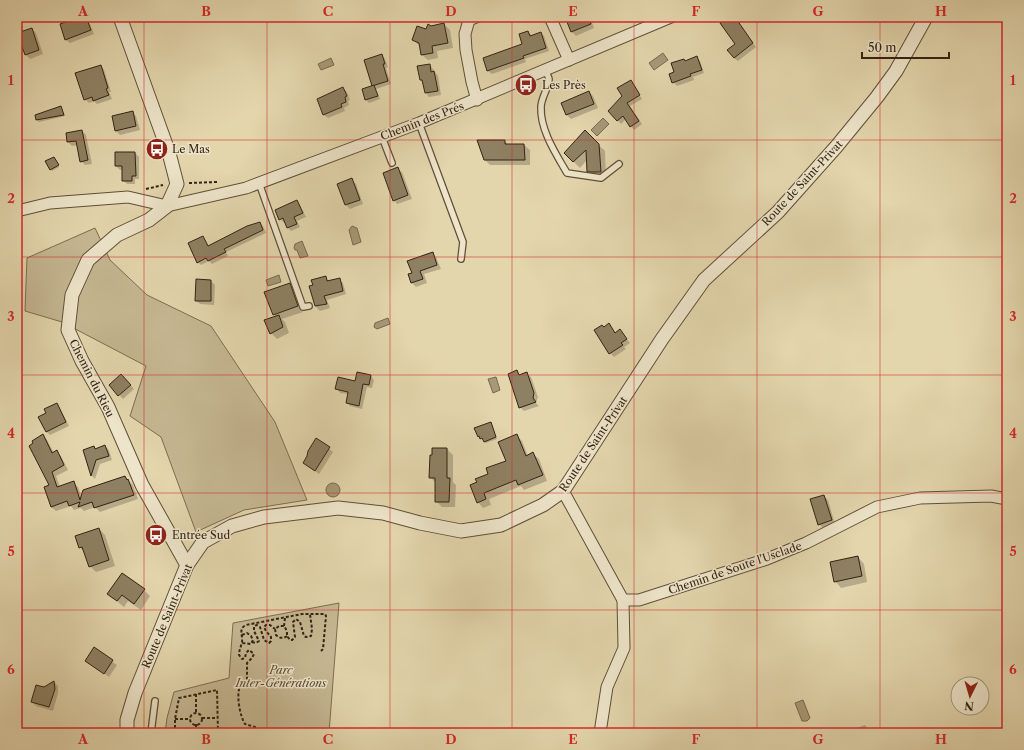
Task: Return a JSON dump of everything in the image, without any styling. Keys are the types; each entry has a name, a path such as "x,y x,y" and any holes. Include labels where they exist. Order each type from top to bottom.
{"street":[{"path":"120,17 169,153 177,184"},
{"path":"476,17 469,20 465,34 472,82 477,100"},
{"path":"550,17 569,60"},
{"name":"Chemin des Prés","path":"167,206 259,184 477,100 671,17"},
{"name":"Route de Saint-Privat","path":"127,733 127,720 135,693 187,565 203,542 232,526 264,517 338,508 383,513 420,523 461,531 501,525 543,505 563,491 662,339 704,280 778,212 836,147 896,71 926,17"},
{"name":"Chemin du Rieu","path":"177,184 167,206 149,220 117,235 88,260 72,295 68,330 82,361 108,408 142,485 187,565"},
{"path":"17,211 50,203 128,198 167,206"},
{"path":"563,491 623,600 624,648 607,687 600,733"},
{"name":"Chemin de Soute l'Usclade","path":"623,600 639,600 767,559 806,543 876,507 920,498 991,496 1007,499"}],"lane":[{"path":"546,70 549,79 542,99 541,115 548,141 567,174 601,178 619,164"},
{"path":"419,123 463,242 461,259"},
{"path":"382,137 392,163"},
{"path":"259,184 303,307 309,306"},
{"path":"151,733 155,701"}],"path":[{"path":"144,189 177,184 224,182"},
{"path":"255,733 255,726 245,724 241,718 238,693 240,687 247,680 247,663 254,654 249,650 246,653 245,658 240,658 239,649 242,642 242,629 246,625 322,613 326,616 323,650 321,651"},
{"path":"285,618 284,626 290,640 294,639 293,622 296,619 300,622 304,636 311,636 312,629 310,614"},
{"path":"278,619 280,622 279,626"},
{"path":"242,642 248,644 259,641 254,631 254,626 257,625 260,627 264,640 268,643 271,641 271,637 264,627 266,625 270,625 275,629 276,636 282,638 287,636"},
{"path":"275,629 279,626 284,626"},
{"path":"242,635 247,633 249,634 252,638 252,642"},
{"path":"175,733 175,719 179,698 217,690 218,733"},
{"path":"196,694 196,713"},
{"path":"196,713 200,714 202,718"},
{"path":"190,719 191,715 196,713"},
{"path":"202,718 217,718"},
{"path":"196,724 199,723 202,718"},
{"path":"175,719 190,719 191,722 196,724"},
{"path":"196,724 196,733"}],"green space":[{"path":"95,228 110,260 147,295 211,326 275,422 307,500 244,510 196,532 161,437 130,416 146,366 62,322 25,311 27,258"},
{"name":"Parc Inter-Générations","path":"339,603 329,733 165,733 167,718 174,692 229,678 233,623"}],"shaded area":[{"path":"663,53 668,60 654,70 649,63"},
{"path":"331,58 334,65 321,70 318,64"},
{"path":"603,118 609,124 597,136 591,130"},
{"path":"352,226 357,228 361,242 353,245 349,230"},
{"path":"302,241 308,256 300,258 297,250 294,248 295,244"},
{"path":"279,275 281,282 268,286 266,280"},
{"path":"388,318 390,324 377,329 374,327 375,323"},
{"path":"496,377 500,390 493,393 488,379"},
{"path":"333,483 338,485 340,490 338,495 333,497 328,495 326,490 328,485"},
{"path":"803,700 810,718 807,721 802,721 795,703"}],"building":[{"path":"79,17 86,17 91,30 65,40 60,24"},
{"path":"565,17 588,17 591,24 571,32"},
{"path":"728,17 735,17 753,43 734,58 727,50 735,44 720,23"},
{"path":"444,23 448,43 432,46 433,53 421,55 419,43 412,40 417,26 426,29 428,24 431,26"},
{"path":"32,28 39,50 25,55 17,33"},
{"path":"528,31 530,36 541,32 546,48 523,56 524,58 487,71 483,58 522,44 519,34"},
{"path":"382,54 388,81 372,86 364,60"},
{"path":"697,56 702,70 672,83 669,74 674,72 671,63 684,59 685,61"},
{"path":"430,64 431,72 434,71 438,91 425,93 417,66"},
{"path":"101,65 108,88 106,89 109,95 93,101 92,97 84,100 75,73"},
{"path":"631,80 640,95 627,103 639,121 630,127 623,116 617,121 608,111 622,96 617,88"},
{"path":"374,85 378,96 365,100 362,89"},
{"path":"343,87 347,96 345,97 346,102 341,104 342,107 323,115 317,99"},
{"path":"589,91 594,104 566,115 561,103"},
{"path":"61,106 64,115 36,120 35,115"},
{"path":"133,111 136,126 115,131 112,116"},
{"path":"82,130 88,160 80,162 76,141 67,142 66,133"},
{"path":"585,130 599,144 601,172 587,172 586,150 573,162 564,153"},
{"path":"477,140 505,140 505,144 524,144 525,160 484,160"},
{"path":"115,152 135,152 136,176 132,176 132,181 122,181 122,166 115,166"},
{"path":"54,157 59,165 50,170 45,161"},
{"path":"398,167 408,195 393,201 383,173"},
{"path":"352,178 360,200 345,205 337,184"},
{"path":"297,200 303,213 294,217 297,224 287,228 283,218 279,220 275,210"},
{"path":"260,222 263,230 224,249 226,252 208,261 206,258 197,263 188,243 203,236 208,246 247,226"},
{"path":"433,252 437,265 420,271 423,279 411,283 408,274 412,273 407,261"},
{"path":"326,276 327,281 340,278 343,291 324,296 327,304 315,306 309,286 313,285 311,280"},
{"path":"196,279 211,280 211,301 195,301"},
{"path":"290,283 298,306 273,315 264,292"},
{"path":"279,315 283,327 270,334 264,320"},
{"path":"609,323 615,333 620,329 627,339 621,343 623,345 609,354 594,330 602,325 604,327"},
{"path":"517,370 519,375 527,372 534,393 533,398 536,402 519,408 508,374"},
{"path":"357,372 371,375 369,385 363,384 359,406 346,403 348,392 335,389 338,377 355,381"},
{"path":"121,374 131,385 118,396 109,385"},
{"path":"57,403 66,422 46,432 38,417 46,413 44,409"},
{"path":"491,422 496,437 484,442 482,438 480,439 479,436 478,437 474,428"},
{"path":"43,434 52,453 57,450 64,465 52,472 57,487 74,481 80,500 83,490 125,476 127,480 128,479 134,495 94,508 92,502 78,507 80,502 69,506 67,501 51,507 44,487 49,485 29,446 33,443 32,441"},
{"path":"517,434 526,456 533,452 543,475 518,485 516,480 484,493 486,499 477,503 470,485 477,482 475,479 488,474 486,468 506,461 498,442"},
{"path":"316,438 330,447 315,471 303,463"},
{"path":"105,445 109,456 96,460 91,476 83,450 94,446 95,449"},
{"path":"432,448 447,448 447,478 450,478 449,502 435,502 435,478 429,478 430,455 432,455"},
{"path":"824,495 832,520 818,525 810,499"},
{"path":"99,528 109,560 89,567 82,547 79,548 75,536"},
{"path":"858,556 862,576 834,582 830,562"},
{"path":"122,573 145,589 134,604 122,595 117,601 107,594"},
{"path":"94,647 113,660 104,674 85,661"},
{"path":"54,681 55,689 49,707 31,702 36,685 44,687"}],"place":[{"name":"Les Près","path":"526,85"},
{"name":"Le Mas","path":"157,149"},
{"name":"Entrée Sud","path":"156,535"}]}
